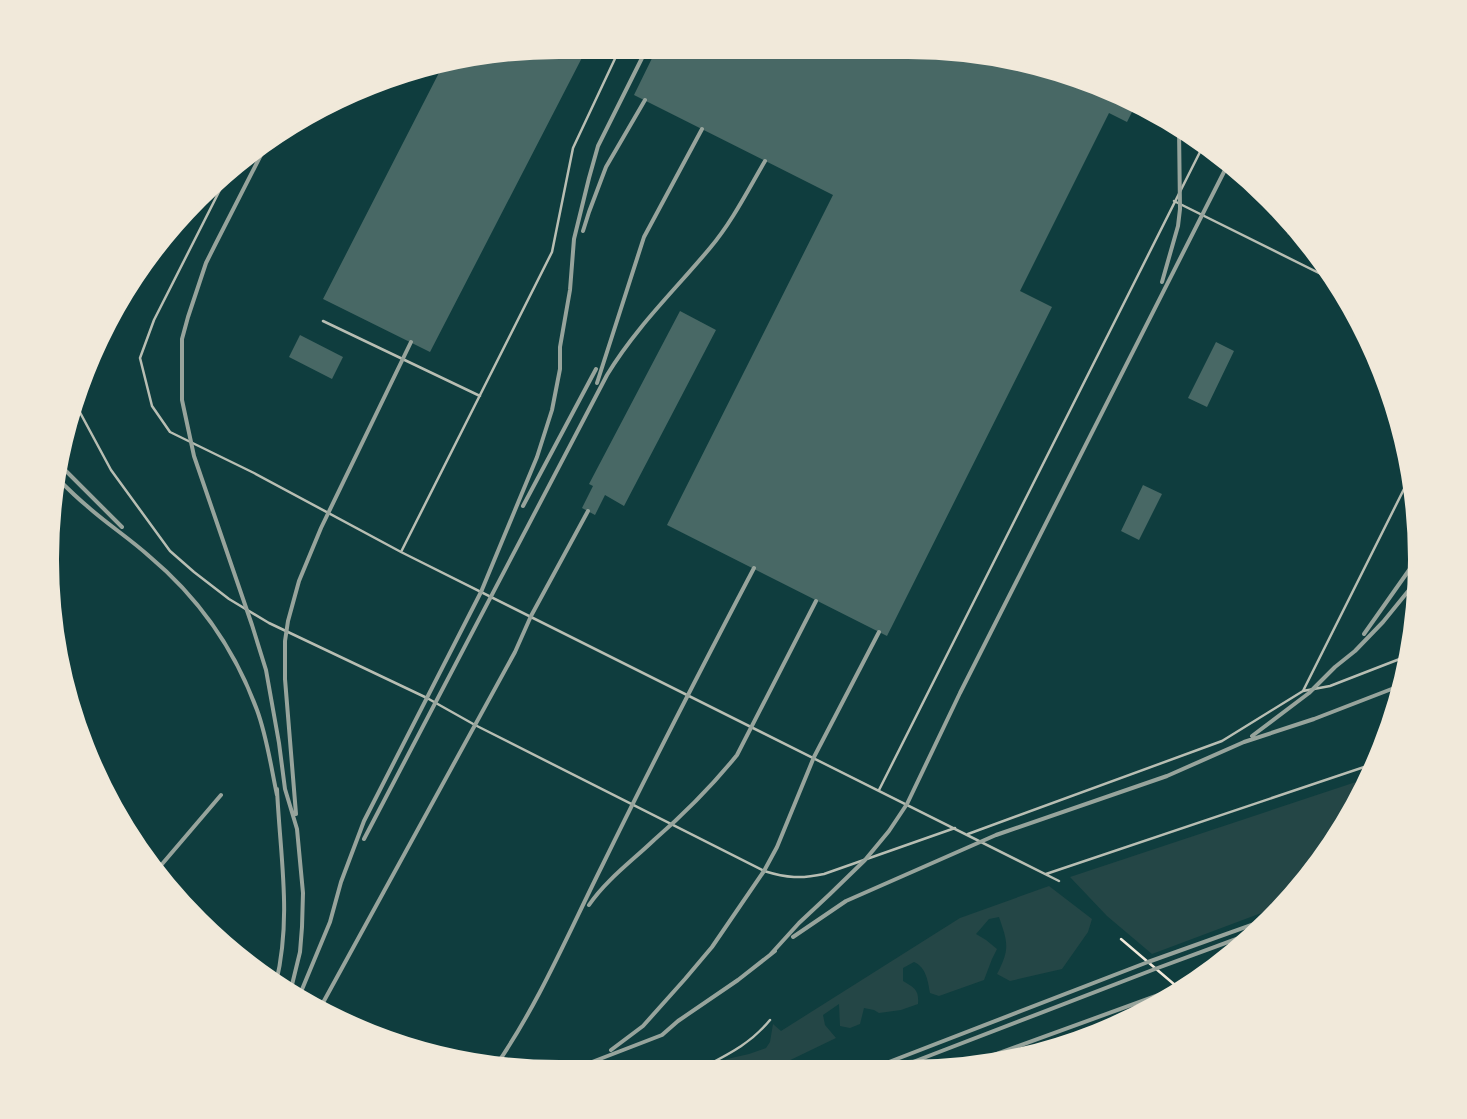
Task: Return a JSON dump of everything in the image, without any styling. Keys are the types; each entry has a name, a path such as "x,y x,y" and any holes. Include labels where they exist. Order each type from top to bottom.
{"lane":[{"path":"401,552 552,252 574,148 616,56"},
{"path":"879,790 1201,151"},
{"path":"221,188 154,320 140,358 152,406 170,432 254,473 401,552 1059,881"},
{"path":"1174,201 1322,275"},
{"path":"323,321 480,396"},
{"path":"79,411 111,470 170,551 229,599 269,623 427,698 483,729 764,871 786,878 816,876 956,828"},
{"path":"1303,691 1405,487"},
{"path":"968,834 1222,741 1303,691 1330,686 1401,659"},
{"path":"1046,874 1366,766"},
{"path":"712,1063 741,1048 759,1034 770,1020"}],"path":[{"path":"1121,939 1175,985"}],"shaded area":[{"path":"1360,781 1326,839 1307,866 1267,911 1152,954 1107,916 1070,877"},
{"path":"1049,886 1092,919 1088,932 1062,969 1010,981 997,974 1006,952 1006,940 999,917 989,919 976,934 997,949 984,980 939,996 930,993 924,971 914,962 903,968 903,981 915,990 918,995 918,1004 901,1010 879,1013 864,1008 860,1024 850,1028 840,1026 839,1004 823,1015 825,1025 836,1038 784,1063 719,1063 766,1048 770,1042 773,1024 781,1031 960,918"}],"building":[{"path":"583,56 430,352 323,299 440,71 527,57"},
{"path":"653,56 907,56 973,61 1038,73 1069,83 1133,110 1127,122 1109,113 1020,291 1052,307 887,636 667,525 833,195 634,95"},
{"path":"680,311 716,330 624,506 605,495 595,515 582,508 593,486 589,484"},
{"path":"300,335 343,357 332,379 289,357"},
{"path":"1216,342 1234,351 1207,407 1188,398"},
{"path":"1143,485 1162,494 1139,540 1121,531"}],"railway":[{"path":"301,991 330,922 341,882 364,821 481,592 537,457 552,410 560,369 560,347 570,290 574,239 589,178 598,146 643,56"},
{"path":"583,231 606,167 645,100"},
{"path":"597,383 644,237 702,129"},
{"path":"1162,282 1178,226 1180,209 1179,136"},
{"path":"261,154 206,263 188,317 182,339 182,400 194,456 266,670 285,789 297,829 303,893 302,927 300,952 292,985"},
{"path":"364,839 607,375 630,341 718,238 765,161"},
{"path":"770,955 799,923 865,860 889,831 907,804 960,693 1225,169"},
{"path":"296,814 285,679 285,641 288,621 299,581 321,528 411,342"},
{"path":"523,506 596,369"},
{"path":"65,470 122,527"},
{"path":"63,484 95,513 167,572 199,607 213,626 238,666 257,710 266,741 277,795"},
{"path":"323,1003 515,652 531,616 588,511"},
{"path":"500,1059 552,969 620,829 754,568"},
{"path":"1364,634 1411,568"},
{"path":"1252,736 1309,693 1335,667 1355,651 1383,622 1410,589"},
{"path":"589,905 611,879 676,820 718,778 737,755 816,601"},
{"path":"611,1050 643,1026 685,979 712,947 764,871 777,847 814,757 879,632"},
{"path":"793,937 846,901 996,835 1167,776 1244,742 1314,719 1394,688"},
{"path":"277,789 284,886 283,934 277,976"},
{"path":"160,866 221,795"},
{"path":"886,1063 1148,962 1253,924"},
{"path":"911,1063 1239,938"},
{"path":"589,1063 662,1035 678,1021 738,980 775,951"},
{"path":"995,1055 1160,995"}]}
